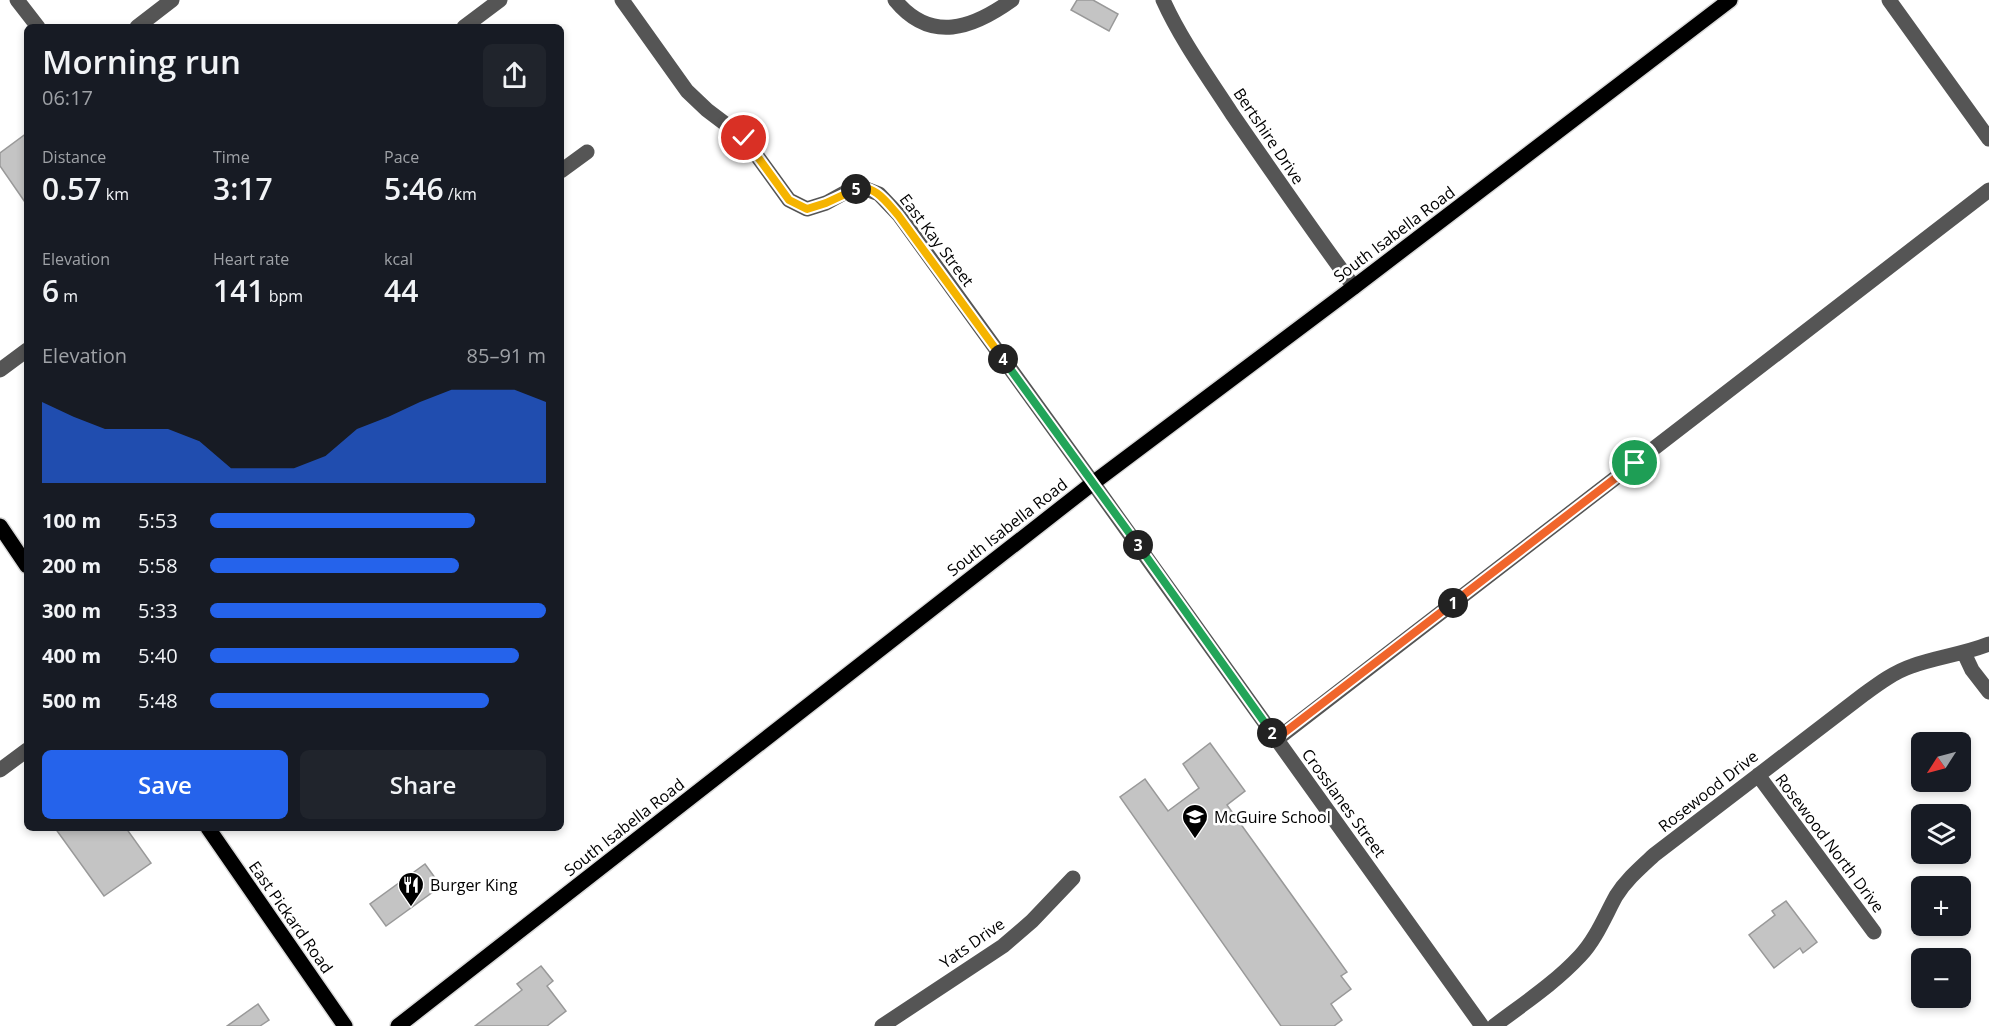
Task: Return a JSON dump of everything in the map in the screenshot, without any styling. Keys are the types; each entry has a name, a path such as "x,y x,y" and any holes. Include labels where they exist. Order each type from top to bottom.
{"main road":[{"name":"South Isabella Road","path":"398,1026 1093,483 1730,0"},
{"path":"0,526 24,562"},
{"name":"East Pickard Road","path":"210,831 345,1026"}],"street":[{"path":"17,0 36,24"},
{"path":"141,24 172,0"},
{"path":"468,24 500,0"},
{"name":"East Kay Street","path":"622,0 687,92 744,138 789,200 807,209 861,187 879,194 905,225 1093,483"},
{"path":"895,0 904,11 940,28 964,27 994,13 1012,0"},
{"name":"Bertshire Drive","path":"1163,0 1219,94 1297,210 1354,287"},
{"path":"1888,0 1989,139"},
{"path":"564,169 587,152"},
{"path":"1276,739 1989,190"},
{"path":"0,370 24,352"},
{"name":"Crosslanes Street","path":"1093,483 1482,1026"},
{"name":"Rosewood Drive","path":"1494,1026 1554,980 1581,955 1596,935 1617,894 1654,855 1887,679 1911,666 1964,653 1989,644"},
{"path":"1964,653 1972,670 1989,693"},
{"path":"0,770 24,752"},
{"name":"Rosewood North Drive","path":"1758,775 1874,932"},
{"name":"Yats Drive","path":"882,1026 1003,946 1032,921 1073,878"}],"building":[{"path":"1077,0 1093,0 1118,14 1109,31 1071,10"},
{"path":"24,135 24,201 0,166 0,153"},
{"path":"1210,743 1245,791 1227,805 1347,972 1341,976 1351,989 1331,1004 1342,1020 1334,1026 1281,1026 1120,797 1145,779 1168,811 1199,788 1183,764"},
{"path":"57,831 128,831 151,863 104,896"},
{"path":"425,864 441,886 386,926 370,904"},
{"path":"1786,901 1817,942 1803,953 1800,948 1774,968 1749,935 1775,915 1772,911"},
{"path":"541,966 553,981 547,986 566,1011 547,1026 475,1026 522,990 517,984"},
{"path":"258,1004 269,1020 260,1026 227,1026"}],"place":[{"name":"McGuire School","path":"1195,840"},
{"name":"Burger King","path":"411,908"}],"route":[{"path":"744,138 789,200 807,209 861,187 879,194 898,215 1276,739 1635,463"}]}
